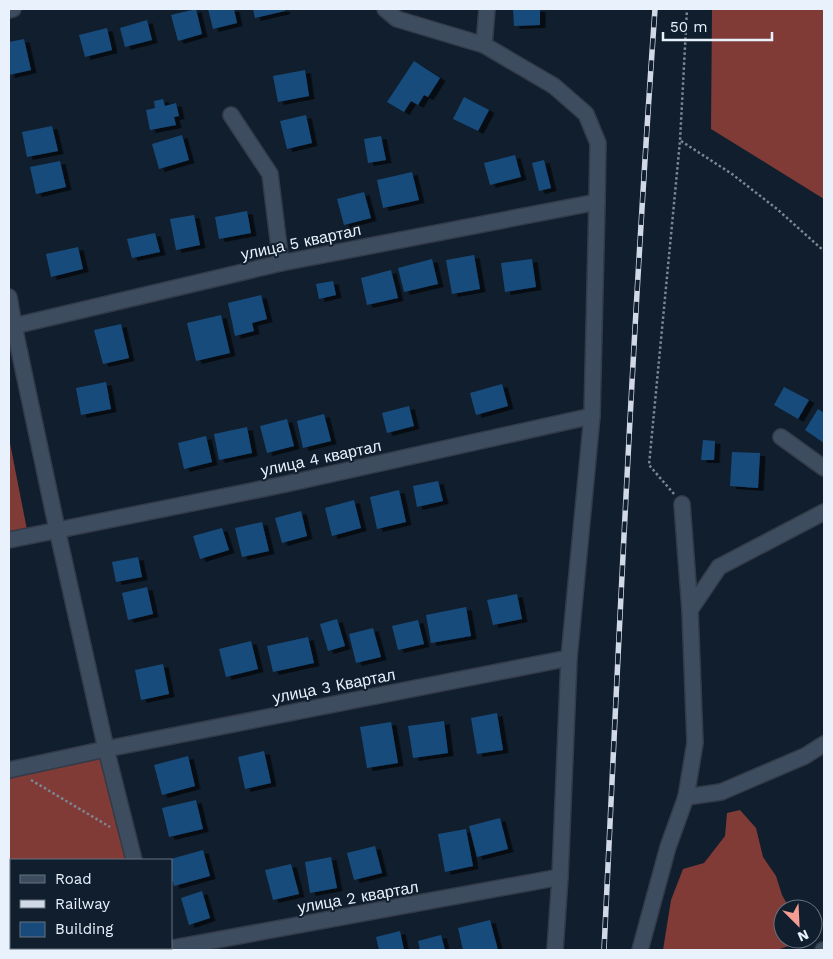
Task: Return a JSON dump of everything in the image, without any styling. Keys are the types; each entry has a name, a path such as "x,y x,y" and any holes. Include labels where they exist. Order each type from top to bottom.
{"street":[{"path":"9,10 13,9"},
{"path":"385,9 397,19 484,45 554,86 586,114 598,143 592,416 569,658 555,950"},
{"path":"484,45 487,9"},
{"path":"231,115 270,174 281,263"},
{"name":"улица 5 квартал","path":"11,326 281,263 597,202"},
{"path":"9,297 11,326 106,749 134,859"},
{"name":"улица 4 квартал","path":"9,540 286,484 592,416"},
{"path":"780,437 824,468"},
{"path":"640,950 668,847 686,796 696,743 690,610 682,504"},
{"path":"690,610 719,567 824,512"},
{"name":"улица 3 Квартал","path":"10,769 569,658"},
{"path":"686,796 721,792 805,756 824,744"},
{"name":"улица 2 квартал","path":"172,948 560,877"}],"path":[{"path":"682,504 649,465 680,141 687,9"},
{"path":"680,141 732,174 777,209 824,251"},
{"path":"10,769 128,838"}],"shaded area":[{"path":"712,9 824,9 824,199 711,129"},
{"path":"9,438 28,535 9,540"},
{"path":"105,752 134,859 10,859 10,949 158,950 9,950 9,779"},
{"path":"740,810 756,828 763,857 776,876 784,899 773,899 773,949 780,949 663,950 671,900 683,869 704,863 725,836 727,813"}],"building":[{"path":"196,9 202,34 178,41 171,15"},
{"path":"208,9 234,9 237,23 213,29"},
{"path":"253,9 284,9 285,11 255,18"},
{"path":"513,9 540,9 540,25 514,26"},
{"path":"147,20 152,40 125,47 120,28"},
{"path":"107,28 112,50 85,57 79,35"},
{"path":"24,39 31,70 9,75 9,42"},
{"path":"414,61 440,78 428,97 424,95 418,105 411,101 404,112 387,102"},
{"path":"305,70 309,96 278,102 273,76"},
{"path":"464,97 489,110 478,131 453,119"},
{"path":"163,99 165,106 176,103 179,116 174,117 176,125 150,130 146,110 155,108 154,101"},
{"path":"306,115 312,143 287,149 280,121"},
{"path":"52,126 58,151 27,157 22,132"},
{"path":"182,135 189,160 159,169 152,144"},
{"path":"381,136 386,160 368,163 364,139"},
{"path":"515,155 521,177 490,185 484,163"},
{"path":"544,160 551,188 539,191 532,163"},
{"path":"60,161 66,187 36,194 30,167"},
{"path":"412,172 419,200 383,208 377,180"},
{"path":"364,192 371,218 344,225 337,199"},
{"path":"247,211 251,233 219,239 215,217"},
{"path":"194,215 200,245 176,250 170,219"},
{"path":"155,233 160,252 132,258 127,239"},
{"path":"78,247 83,269 51,277 46,254"},
{"path":"474,255 480,289 452,294 446,260"},
{"path":"432,259 438,284 404,292 398,268"},
{"path":"532,259 536,287 505,292 501,263"},
{"path":"391,270 398,298 367,305 361,278"},
{"path":"333,281 336,295 319,299 316,284"},
{"path":"261,295 267,319 252,323 254,331 235,336 228,303"},
{"path":"221,315 230,353 196,361 187,323"},
{"path":"121,324 129,358 103,364 94,330"},
{"path":"106,382 111,409 81,415 76,388"},
{"path":"502,384 508,406 476,415 470,393"},
{"path":"784,387 809,400 798,419 774,405"},
{"path":"409,406 414,426 387,433 382,413"},
{"path":"818,409 824,413 824,443 805,430"},
{"path":"324,414 331,441 303,448 297,421"},
{"path":"287,419 294,446 267,453 260,426"},
{"path":"247,427 252,453 219,460 214,434"},
{"path":"206,436 212,462 184,469 178,443"},
{"path":"703,440 715,441 714,460 701,460"},
{"path":"732,452 760,453 758,488 730,486"},
{"path":"438,481 443,501 417,507 413,486"},
{"path":"399,490 406,522 377,529 370,497"},
{"path":"354,500 361,528 332,536 325,508"},
{"path":"301,511 307,536 282,543 275,518"},
{"path":"262,522 269,551 242,557 235,528"},
{"path":"222,528 229,550 200,559 193,536"},
{"path":"138,557 142,577 116,582 112,562"},
{"path":"147,587 153,614 128,620 122,593"},
{"path":"517,594 522,619 493,625 487,600"},
{"path":"466,607 471,636 431,643 426,615"},
{"path":"337,619 345,646 328,651 320,624"},
{"path":"418,620 424,644 398,650 392,626"},
{"path":"373,628 381,657 356,663 349,634"},
{"path":"308,637 314,663 273,672 267,646"},
{"path":"251,641 258,669 226,677 219,649"},
{"path":"163,664 169,694 141,700 135,670"},
{"path":"497,713 503,750 477,754 471,718"},
{"path":"444,721 448,753 413,758 408,726"},
{"path":"391,722 398,763 367,768 360,727"},
{"path":"264,751 271,783 245,789 238,757"},
{"path":"188,756 195,786 162,795 154,765"},
{"path":"196,800 203,829 169,837 162,808"},
{"path":"500,818 508,849 477,857 469,826"},
{"path":"466,829 473,866 445,872 438,834"},
{"path":"375,846 382,873 354,880 347,853"},
{"path":"203,850 210,876 174,886 171,859"},
{"path":"331,857 337,888 310,893 305,862"},
{"path":"291,864 299,894 273,900 265,870"},
{"path":"202,891 210,918 189,925 181,898"},
{"path":"490,920 498,950 463,950 458,928"},
{"path":"400,931 404,950 379,950 376,937"},
{"path":"441,935 445,950 420,950 418,941"}],"railway":[{"path":"604,950 633,361 655,9"}]}
